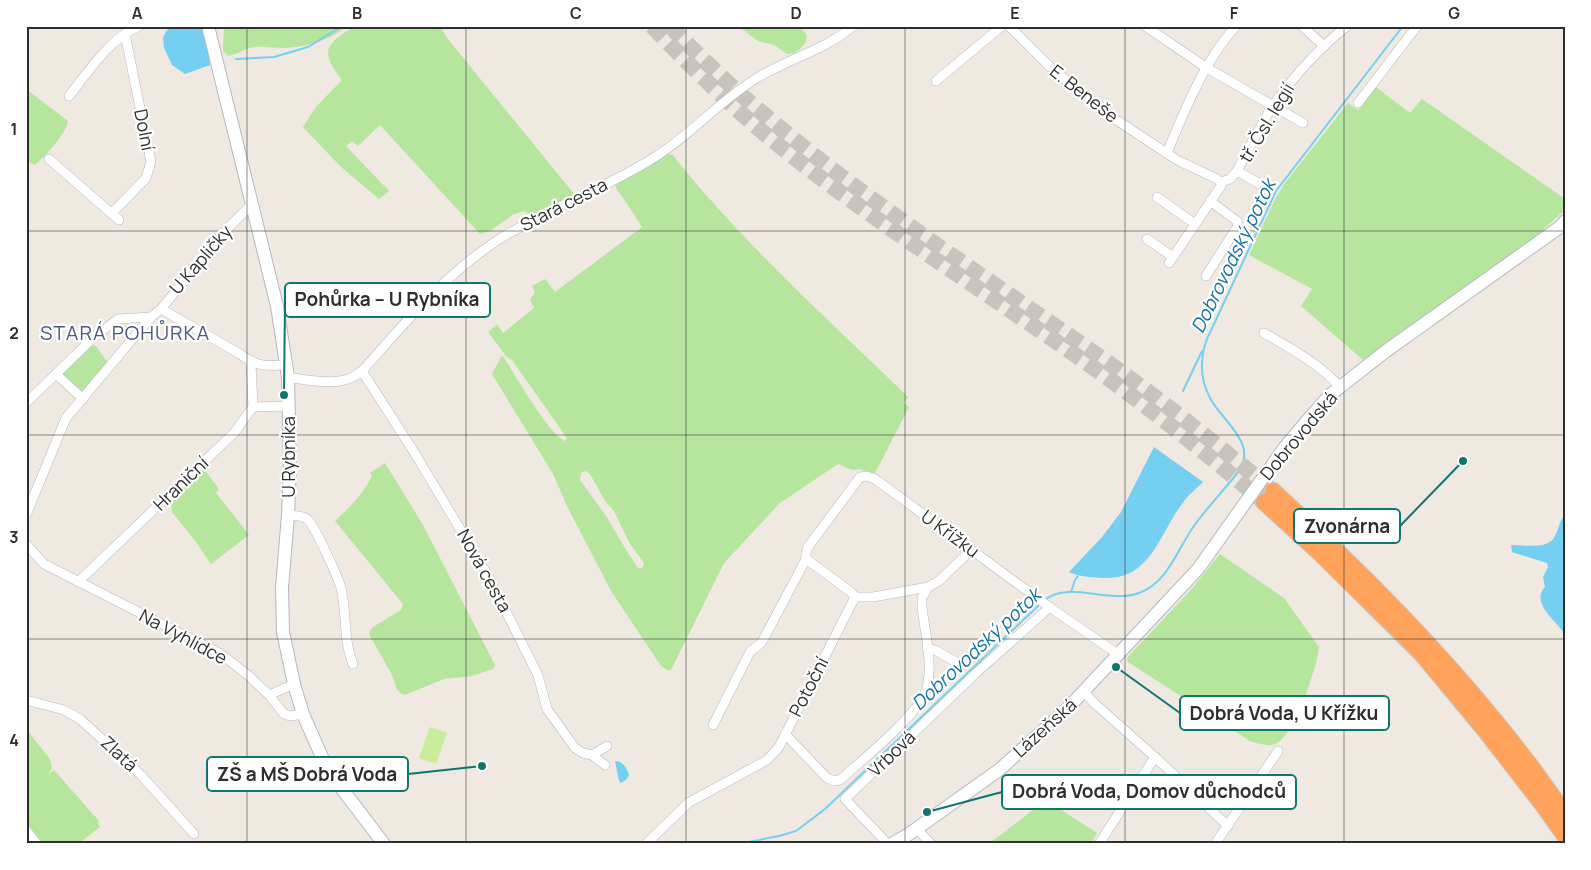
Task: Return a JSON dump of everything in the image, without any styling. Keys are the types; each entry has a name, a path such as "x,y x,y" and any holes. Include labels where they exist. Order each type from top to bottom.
{"highway":[{"path":"1565,814 1495,722 1427,643 1363,576 1268,497 1421,653 1544,805 1565,836"}],"street":[{"path":"69,96 110,46 139,26"},
{"name":"U Rybníka","path":"208,26 277,306 287,371 290,467 282,588 283,632 294,684 303,714"},
{"name":"Stará cesta","path":"251,363 287,371 304,380 339,382 350,379 362,371 425,300 492,244 530,222 653,159 756,78 836,39 853,26"},
{"path":"936,81 1002,26"},
{"name":"E. Beneše","path":"1009,26 1049,66 1118,122 1167,153 1217,178 1221,182"},
{"path":"1145,26 1207,68 1303,123"},
{"path":"1167,153 1190,99 1207,68 1236,26"},
{"path":"1302,26 1324,46"},
{"name":"tř. Čsl. legií","path":"1221,182 1230,179 1237,171 1273,105 1300,70 1347,26"},
{"path":"1358,103 1417,26"},
{"name":"Dolní","path":"112,213 146,178 151,162 125,34"},
{"path":"49,159 119,220"},
{"path":"1237,171 1260,184"},
{"path":"1148,239 1171,260 1196,224 1221,182"},
{"path":"1157,197 1196,224"},
{"path":"1206,276 1238,226 1237,221 1210,201"},
{"name":"U Kapličky","path":"26,514 66,418 220,237 252,204"},
{"name":"Dobrovodská","path":"1119,655 1198,568 1293,437 1338,384 1560,227 1565,221"},
{"path":"160,309 240,354 251,363 252,407 289,406"},
{"path":"26,403 95,336 118,319 151,317"},
{"path":"1264,333 1301,355 1338,384"},
{"name":"Nová cesta","path":"362,371 414,452 487,574 538,676 547,709 575,748 583,753 592,755 604,765"},
{"path":"56,374 83,399"},
{"name":"Hraniční","path":"78,582 234,433 252,407"},
{"name":"U Křížku","path":"712,725 750,652 762,642 806,559 808,547 860,477 867,476 875,479 1036,597 1119,655"},
{"path":"288,515 305,517 308,520 318,535 341,587 348,648 353,664"},
{"name":"Na Vyhlídce","path":"26,544 44,564 221,654 269,695 284,714 290,716 303,714"},
{"path":"806,559 855,596 873,597 928,587 939,581 971,550"},
{"path":"786,734 827,778 834,781 840,780 914,712 925,692 929,670 922,607 922,598 928,587"},
{"name":"Potoční","path":"646,844 688,803 767,760 779,747 855,596"},
{"name":"Vrbová","path":"888,844 845,799 1049,606"},
{"path":"927,648 961,665"},
{"name":"Lázeňská","path":"892,844 999,770 1067,709 1119,655"},
{"path":"269,695 294,684"},
{"path":"1084,692 1094,704 1155,757 1228,826"},
{"name":"Zlatá","path":"26,700 64,710 80,719 140,774 194,834"},
{"path":"303,714 336,781 384,844"},
{"path":"592,755 607,746"},
{"path":"1215,844 1278,751"},
{"path":"1099,844 1155,757"},
{"path":"916,828 931,844"},
{"path":"26,830 37,844"}],"green space":[{"path":"224,26 347,26 326,39 310,44 285,48 254,47 228,56 223,51"},
{"path":"355,26 440,26 447,38 575,195 533,217 524,211 514,214 490,231 480,234 380,125 358,146 352,141 346,146 389,191 379,199 340,166 303,127 315,108 342,80 330,62 329,49 337,38"},
{"path":"738,26 799,26 807,35 806,42 794,53 787,54 774,45 758,41"},
{"path":"1376,87 1410,113 1422,99 1565,199 1565,210 1537,235 1433,313 1363,360 1301,306 1312,289 1249,255 1276,197 1285,183 1348,103 1358,110"},
{"path":"26,89 68,121 64,132 35,165 26,161"},
{"path":"667,154 673,155 758,251 908,397 904,403 909,407 874,475 860,469 852,470 838,464 780,503 724,563 669,671 661,666 611,591 567,506 553,474 492,374 502,355 541,416 558,437 565,441 567,438 512,360 507,357 488,332 497,324 503,333 534,308 530,299 535,293 532,286 545,279 555,292 642,227 615,185","holes":["585,471 590,474 605,501 614,511 630,544 644,563 642,568 638,568 606,516 580,480 581,473"]},
{"path":"92,345 96,346 108,363 83,393 62,374"},
{"path":"385,463 423,525 495,665 493,669 472,676 444,679 405,695 397,689 391,673 369,634 373,627 401,610 403,604 335,521 365,489 372,476 370,473"},
{"path":"204,469 219,489 216,493 249,535 211,564 172,512 171,500"},
{"path":"1220,554 1284,598 1319,647 1310,683 1291,728 1284,738 1271,745 1250,741 1128,662 1127,658 1190,591"},
{"path":"430,727 447,733 436,764 419,758"},
{"path":"26,729 50,759 52,768 48,775 54,770 99,821 100,827 78,844 43,844 26,822"},
{"path":"1046,800 1097,833 1091,844 995,844 991,842"}],"water":[{"path":"173,26 201,26 207,40 210,65 185,74 172,65 164,48 163,38 166,31"},
{"path":"1154,447 1203,482 1184,501 1151,554 1143,564 1132,572 1119,577 1103,578 1081,576 1069,572 1102,537 1121,512"},
{"path":"1565,514 1565,634 1542,605 1541,593 1545,587 1543,577 1548,567 1547,563 1512,552 1511,545 1536,546 1547,543 1555,536"},
{"path":"615,761 624,765 629,775 621,783 619,781"}],"waterway":[{"path":"236,59 274,57 308,47 342,26"},
{"name":"Dobrovodský potok","path":"1046,599 1056,594 1067,592 1128,596 1149,588 1158,581 1172,563 1196,523 1242,465 1244,454 1238,435 1210,398 1204,383 1202,361 1207,339 1276,191 1403,26"},
{"path":"1183,391 1202,351"},
{"path":"1071,592 1078,576"},
{"name":"Dobrovodský potok","path":"738,844 796,831 825,809 1040,604"}],"tunnel":[{"path":"652,26 717,91 786,151 864,210 1146,406 1264,502"},
{"path":"670,26 720,75 772,121 826,164 881,206 1131,379 1273,491"}],"place":[{"name":"Pohůrka – U Rybníka","path":"284,395"},
{"name":"Zvonárna","path":"1463,461"},
{"name":"Dobrá Voda, U Křížku","path":"1116,667"},
{"name":"ZŠ a MŠ Dobrá Voda","path":"482,766"},
{"name":"Dobrá Voda, Domov důchodců","path":"927,812"}],"district":[{"name":"STARÁ POHŮRKA","path":"125,333"}]}
